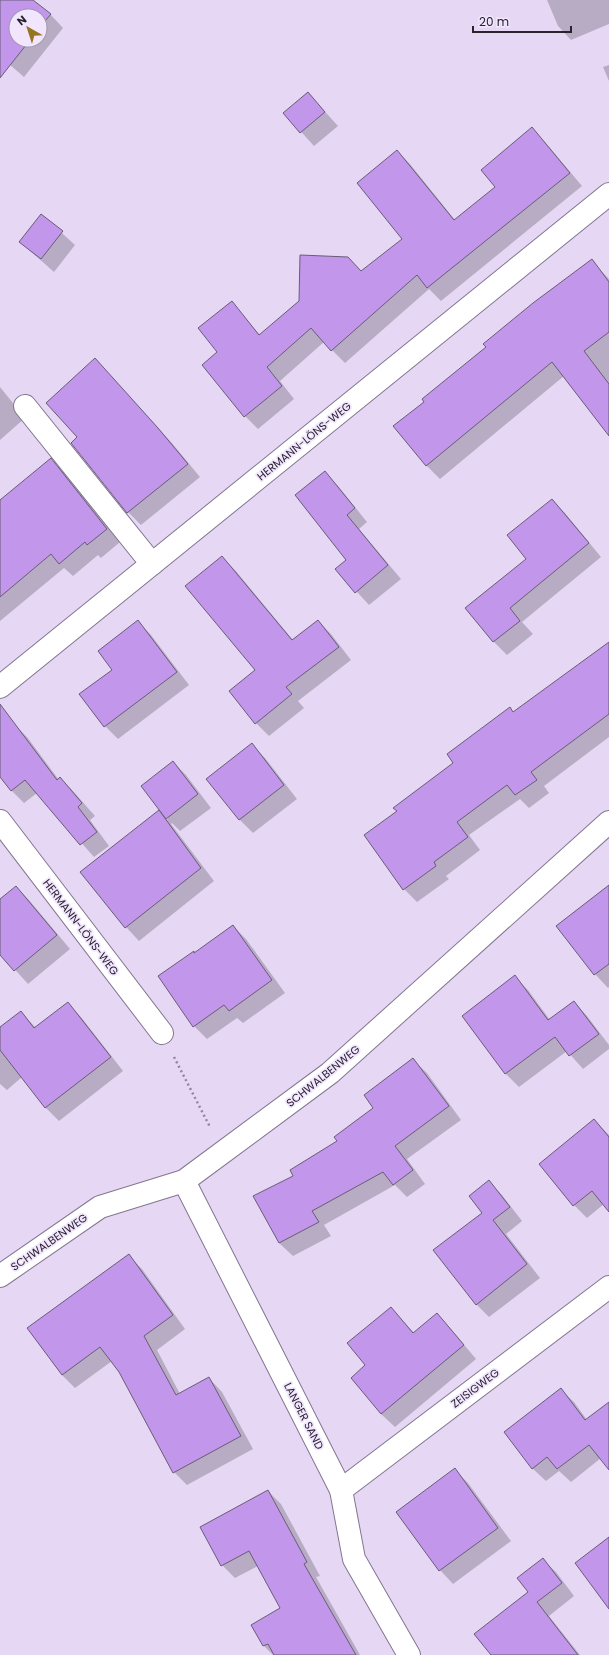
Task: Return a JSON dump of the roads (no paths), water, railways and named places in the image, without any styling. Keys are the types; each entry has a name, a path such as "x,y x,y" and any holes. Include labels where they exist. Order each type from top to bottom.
{"street":[{"name":"HERMANN-LÖNS-WEG","path":"0,687 609,194"},
{"path":"25,406 152,564"},
{"name":"HERMANN-LÖNS-WEG","path":"0,822 162,1033"},
{"name":"SCHWALBENWEG","path":"0,1276 100,1207 184,1181 330,1074 609,822"},
{"name":"LANGER SAND","path":"184,1181 341,1490 354,1559 408,1655"},
{"name":"ZEISIGWEG","path":"341,1490 609,1287"}]}
